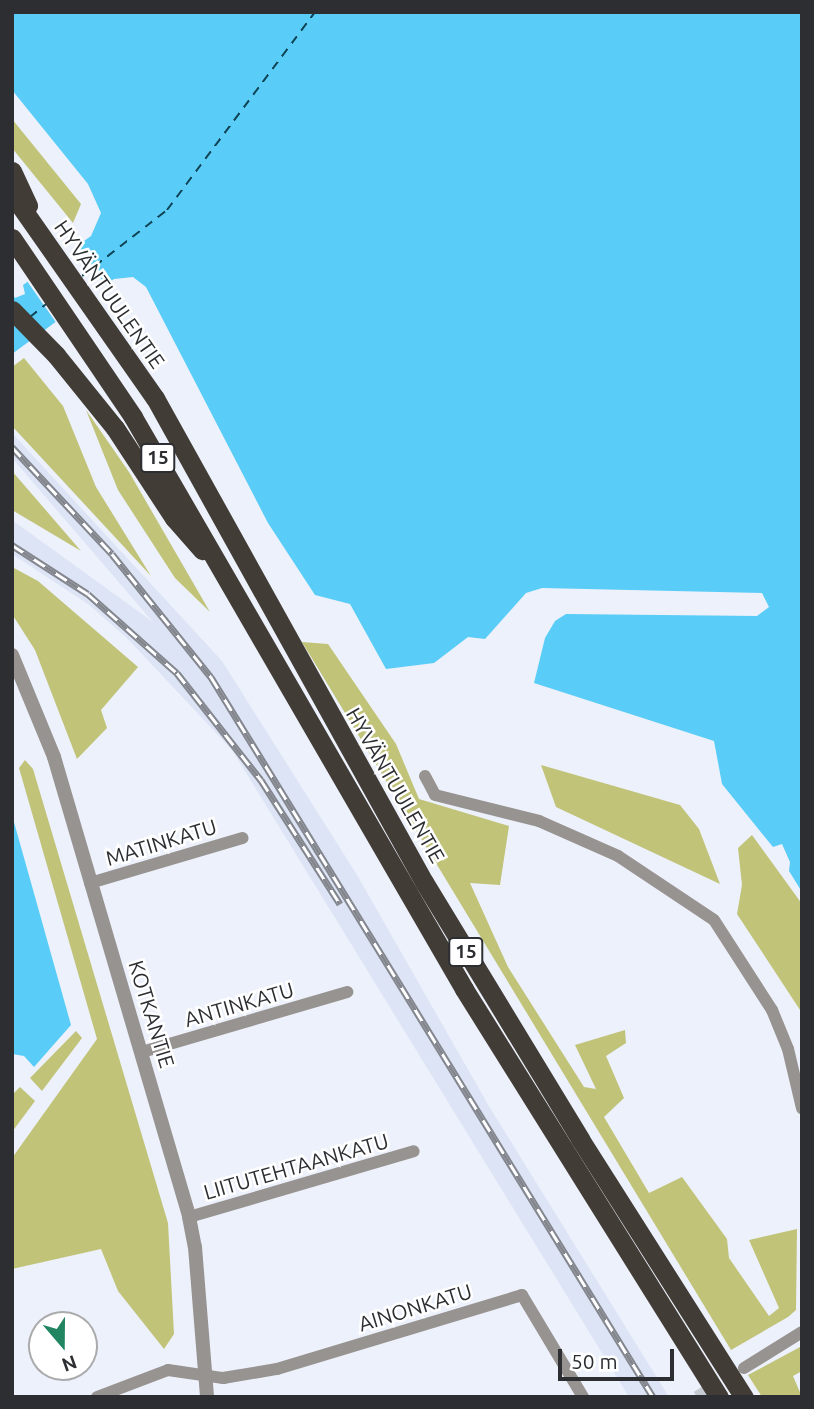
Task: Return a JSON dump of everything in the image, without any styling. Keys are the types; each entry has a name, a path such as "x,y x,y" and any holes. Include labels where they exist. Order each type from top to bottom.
{"highway":[{"path":"12,171 44,238"},
{"name":"HYVÄNTUULENTIE","path":"12,194 155,398 424,882 580,1139 744,1397"},
{"name":"15","path":"18,245 82,337 229,582 464,989 719,1397"},
{"path":"12,310 56,355 131,450 174,518 229,582"}],"street":[{"name":"KOTKANTIE","path":"12,654 36,706 142,1052 189,1217 195,1247 206,1397"},
{"path":"425,776 435,795 539,821 618,856 714,920 772,1010 788,1049 802,1108"},
{"name":"MATINKATU","path":"90,883 243,838"},
{"name":"ANTINKATU","path":"142,1052 347,992"},
{"name":"LIITUTEHTAANKATU","path":"189,1217 414,1151"},
{"name":"AINONKATU","path":"204,1376 223,1378 277,1369 522,1296 583,1397"},
{"path":"744,1368 802,1332"},
{"path":"97,1397 168,1370 204,1376"}],"shaded area":[{"path":"12,433 222,661 357,875 490,1108 669,1397 629,1397 232,750 127,638 88,604 12,554 12,520 153,622 12,458"}],"green space":[{"path":"12,119 81,204 73,223 12,148"},
{"path":"24,358 63,406 96,487 151,576 12,426 12,367"},
{"path":"86,410 129,472 210,612 175,578 118,490"},
{"path":"12,471 81,551 12,510"},
{"path":"12,567 38,581 138,667 101,710 107,728 77,759 35,650 12,614"},
{"path":"302,642 328,644 396,744 419,799 509,826 500,885 470,883 508,967 584,1087 596,1089 575,1045 625,1030 626,1043 606,1056 624,1098 604,1117 649,1193 682,1177 727,1239 729,1258 769,1316 779,1308 749,1240 797,1229 796,1310 788,1317 731,1350"},
{"path":"25,760 33,769 168,1223 174,1334 164,1349 118,1291 101,1249 12,1269 12,1158 97,1039 19,768"},
{"path":"541,765 680,805 699,829 720,884 556,807"},
{"path":"752,835 802,904 802,1013 737,914 742,885 738,848"},
{"path":"76,1031 82,1038 42,1091 30,1078"},
{"path":"20,1087 35,1101 12,1132 12,1095"},
{"path":"802,1346 802,1371 793,1376 802,1397 762,1397 748,1375"}],"water":[{"path":"12,12 802,12 802,892 789,871 790,862 782,844 773,847 722,784 714,741 534,683 545,638 555,621 566,614 757,616 769,607 762,593 542,588 526,593 485,639 468,637 434,663 386,669 350,604 315,595 268,523 146,287 133,277 114,279 12,354 12,293 15,298 25,294 23,285 91,236 101,213 88,184 12,90"},
{"path":"12,815 71,1025 34,1067 24,1056 12,1054"}],"pier":[{"path":"76,243 108,288 57,324 25,279"}],"ferry route":[{"path":"82,276 167,210 315,12"},
{"path":"30,317 47,303"}],"tunnel":[{"path":"697,1397 717,1384"}],"railway":[{"path":"12,447 112,554 211,677 653,1397"},
{"path":"12,545 88,594 177,673 261,780 340,904"}]}
